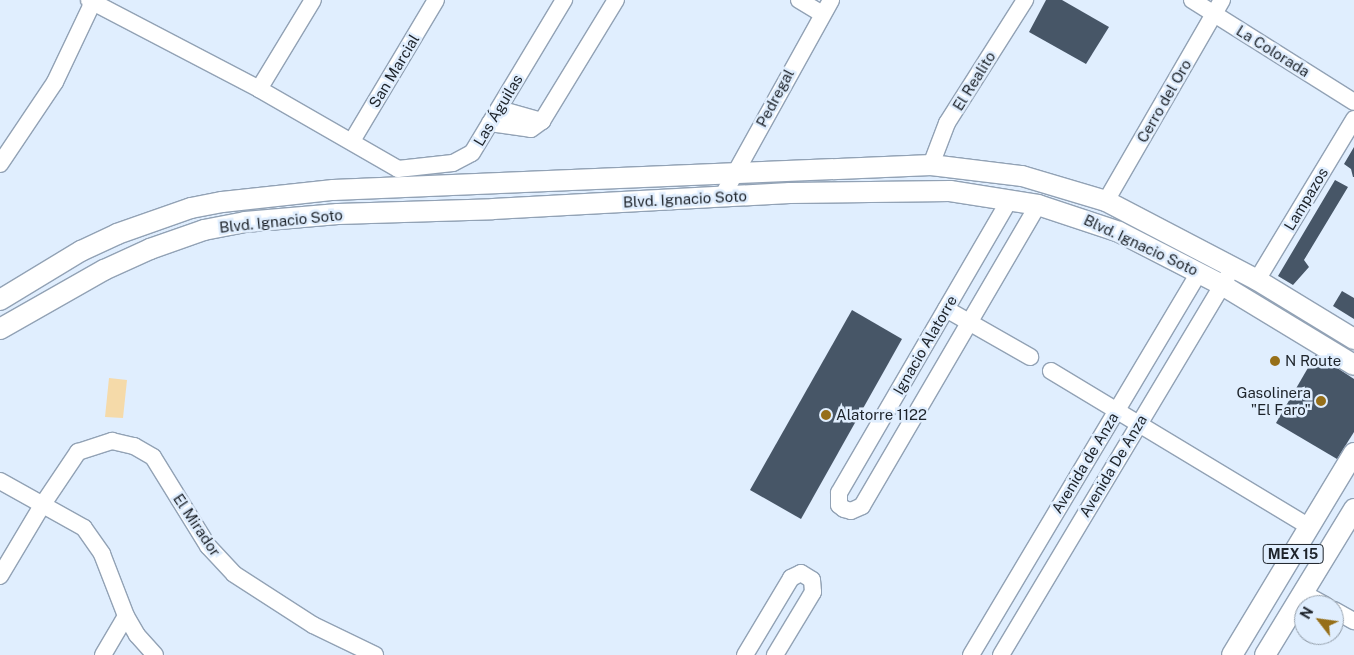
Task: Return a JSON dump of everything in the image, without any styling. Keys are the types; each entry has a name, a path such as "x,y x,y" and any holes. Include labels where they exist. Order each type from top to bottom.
{"main road":[{"name":"Blvd. Ignacio Soto","path":"0,300 116,234 191,208 252,198 398,179 733,176 830,168 931,165 1022,176 1106,201 1257,280 1354,339"},
{"name":"Blvd. Ignacio Soto","path":"0,329 37,306 150,248 204,230 290,218 398,212 892,190 950,191 1010,199 1090,220 1224,282 1354,365"},
{"path":"1010,199 1014,194 1033,191 1091,206 1106,201"},
{"path":"1224,282 1248,289 1257,280"},
{"path":"22,286 37,306"},
{"name":"MEX 15","path":"1232,655 1354,453"},
{"name":"MEX 15","path":"1265,655 1354,509"}],"street":[{"path":"259,89 313,0"},
{"name":"San Marcial","path":"352,141 436,0"},
{"name":"Las Águilas","path":"398,179 464,160 490,124 564,0"},
{"path":"490,124 531,129 542,121 616,0"},
{"path":"799,0 826,7"},
{"name":"El Realito","path":"931,165 947,123 1025,0"},
{"name":"La Colorada","path":"1192,0 1218,7 1354,102"},
{"path":"0,164 55,82 91,1 259,89 352,141 398,179 398,212"},
{"name":"Pedregal","path":"722,197 826,7"},
{"name":"Cerro del Oro","path":"1106,201 1218,7"},
{"path":"499,109 542,121"},
{"name":"Lampazos","path":"1257,280 1354,119"},
{"name":"Ignacio Alatorre","path":"1010,199 838,493 839,505 844,509 851,512 862,506 1038,205"},
{"name":"Avenida de Anza","path":"974,654 1199,272"},
{"name":"Avenida De Anza","path":"1001,655 1224,282"},
{"path":"946,309 1030,357"},
{"path":"1155,345 1177,358"},
{"path":"913,364 937,378"},
{"path":"1051,371 1310,527"},
{"name":"El Mirador","path":"0,576 43,504 78,452 112,441 134,446 153,457 204,540 234,574 313,625 375,655"},
{"path":"0,481 70,518 92,539 126,616 137,635 155,655"},
{"path":"745,655 791,578 801,573 812,580 812,592 776,655"},
{"path":"1303,593 1307,595"},
{"path":"103,655 126,616"}],"shaded area":[{"path":"109,378 127,380 123,418 105,417"}],"building":[{"path":"1046,0 1062,0 1109,27 1086,64 1029,32"},
{"path":"1354,147 1353,177 1351,169 1344,164"},
{"path":"1335,180 1348,187 1304,260 1309,267 1293,285 1278,276"},
{"path":"1342,291 1354,298 1354,319 1333,306"},
{"name":"Alatorre 1122","path":"852,310 902,339 801,519 750,490"},
{"name":"Gasolinera \"El Faro\"","path":"1316,354 1354,379 1354,432 1337,459 1276,423"}],"place":[{"name":"N Route","path":"1275,361"},
{"name":"Gasolinera \"El Faro\"","path":"1321,401"},
{"name":"Alatorre 1122","path":"826,415"}]}
